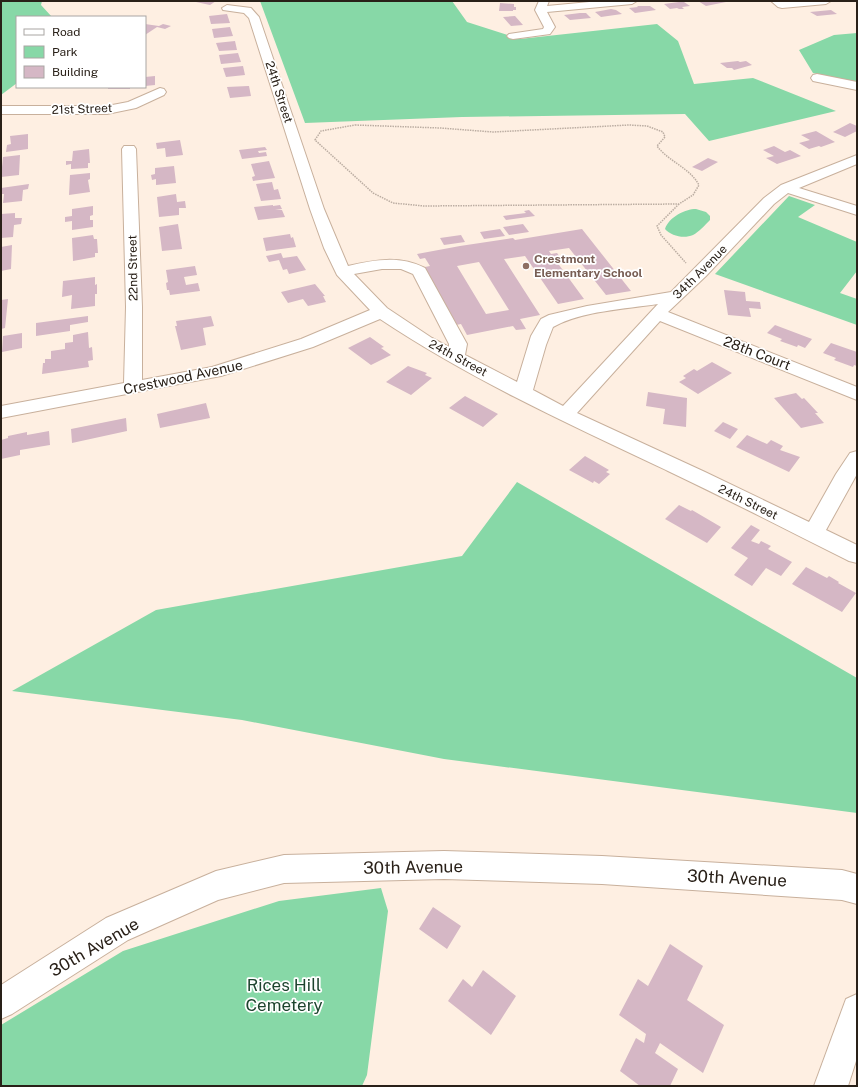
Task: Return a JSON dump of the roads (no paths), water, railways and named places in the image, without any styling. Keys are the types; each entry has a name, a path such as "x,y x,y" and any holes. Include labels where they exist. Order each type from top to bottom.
{"street":[{"path":"513,36 546,32 550,26 543,19 542,6 632,1"},
{"path":"779,3 826,1"},
{"name":"24th Street","path":"227,8 247,10 254,17 317,209 332,248 343,272 381,312 426,342 565,415 698,477 857,555"},
{"path":"817,78 857,86"},
{"name":"21st Street","path":"1,110 107,110 132,105 160,92"},
{"name":"22nd Street","path":"129,149 134,307 133,388"},
{"name":"34th Avenue","path":"565,415 657,314 697,276 769,201 786,188 857,159"},
{"path":"786,188 857,211"},
{"path":"343,272 391,263 409,265 419,271 458,344 456,358"},
{"path":"523,392 542,333 547,323 557,318 574,314 676,296"},
{"name":"Crestwood Avenue","path":"1,412 215,372 307,343 381,312"},
{"name":"28th Court","path":"657,314 857,394"},
{"path":"813,534 843,479 857,458"},
{"name":"30th Avenue","path":"1,1003 117,929 216,886 284,869 444,865 602,870 842,885 857,889"},
{"path":"831,1086 857,1010"}],"place":[{"name":"Crestmont Elementary School","path":"526,266"}],"park label":[{"name":"Rices Hill Cemetery","path":"284,995"}]}
